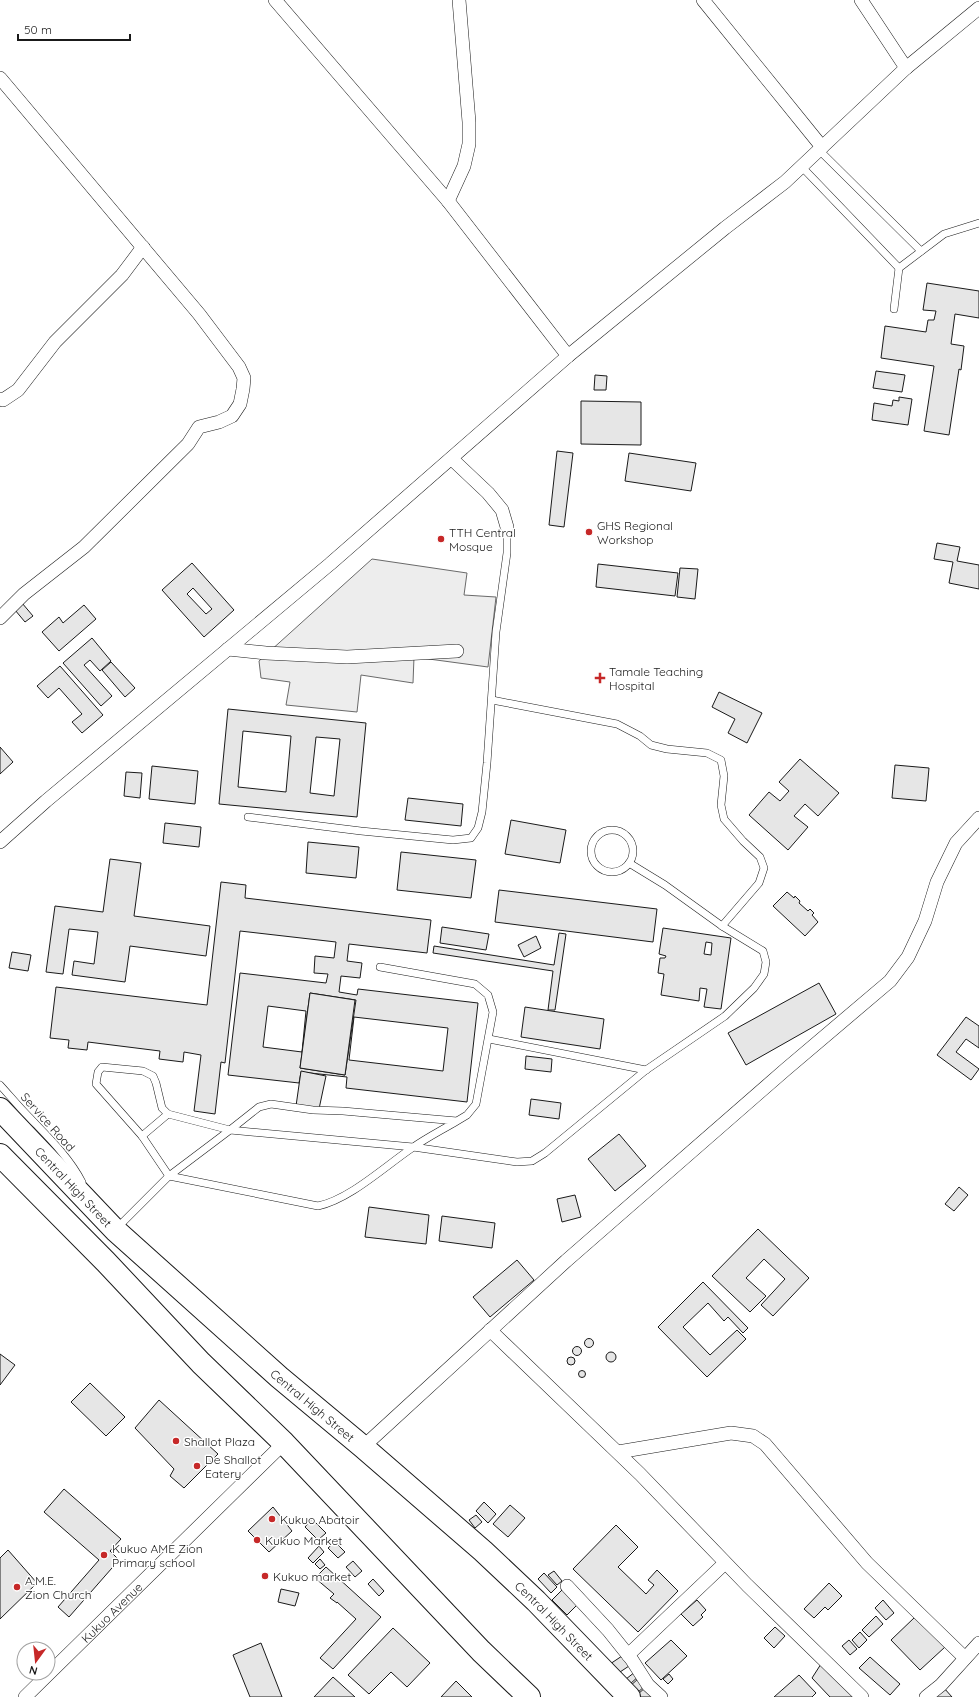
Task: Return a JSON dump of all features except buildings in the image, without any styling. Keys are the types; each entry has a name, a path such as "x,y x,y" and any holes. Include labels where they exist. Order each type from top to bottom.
{"highway":[{"name":"Central High Street","path":"0,1109 115,1230 279,1377 364,1447 484,1551 536,1601 629,1697"},
{"path":"0,1154 106,1262 201,1363 284,1443 481,1651 529,1697"}],"street":[{"path":"275,0 448,201 568,356"},
{"path":"448,201 464,166 469,144 469,122 459,0"},
{"path":"703,0 820,149"},
{"path":"861,0 906,68"},
{"path":"0,842 46,801 330,564 452,459 568,356 725,228 785,182 906,68 979,8"},
{"path":"0,78 200,314 239,367 244,378 240,404 232,416 219,422 199,427 188,444 84,547 24,594 0,618"},
{"path":"0,399 3,400 18,390 56,342 122,275 143,246"},
{"path":"452,459 488,492 502,510 507,527"},
{"path":"228,649 272,654 347,657 457,651"},
{"path":"364,1447 490,1330 785,1070 890,981 908,957 926,921 937,882 956,843 979,818"},
{"path":"490,1330 618,1452 725,1563 862,1697"},
{"path":"618,1452 731,1433 753,1436 765,1444 867,1563 965,1658"},
{"name":"Kukuo Avenue","path":"25,1697 284,1443"},
{"path":"628,1655 725,1563"},
{"path":"567,1586 608,1630 628,1655 648,1685 661,1697"},
{"path":"926,1697 940,1685 979,1643"}],"lane":[{"path":"820,149 921,251"},
{"path":"801,166 899,268"},
{"path":"894,309 899,268 944,234 979,223"},
{"path":"248,817 360,831 453,840 471,838 478,828 482,812 492,700 496,632 507,553 507,527"},
{"path":"492,700 617,724 640,736 651,745 667,749 707,752 722,760 724,776 722,805 724,819 743,841 760,857 764,868 758,883 722,926"},
{"path":"613,831 625,836 632,847 632,854 629,863 616,872 610,872 598,867 591,856 592,843 601,834 613,831"},
{"path":"380,967 475,984 488,995 493,1012 476,1104 466,1115 413,1147 344,1196 329,1203 318,1206 169,1176 142,1136 96,1084 98,1072 102,1067 144,1071 153,1076 162,1108 168,1114 230,1130 413,1147 517,1162 532,1161 545,1153 646,1070 725,1016 754,988 764,974 766,962 763,951 722,926 665,885 629,863"},
{"path":"488,1039 646,1070"},
{"name":"Service Road","path":"0,1085 57,1146 77,1172 86,1198"},
{"path":"115,1230 169,1176 259,1107 271,1104 313,1110 343,1111 457,1121"},
{"path":"142,1136 168,1114"}],"shaded area":[{"path":"372,559 467,573 464,595 496,597 488,667 414,657 413,683 361,675 357,712 286,705 290,682 261,678 259,661"}],"place":[{"name":"GHS Regional Workshop","path":"589,532"},
{"name":"TTH Central Mosque","path":"441,539"},
{"name":"Tamale Teaching Hospital","path":"600,678"},
{"name":"Shallot Plaza","path":"176,1441"},
{"name":"De Shallot Eatery","path":"197,1466"},
{"name":"Kukuo Abatoir","path":"272,1519"},
{"name":"Kukuo Market","path":"257,1540"},
{"name":"Kukuo AME Zion Primary school","path":"104,1555"},
{"name":"Kukuo market","path":"265,1576"},
{"name":"A.M.E. Zion Church","path":"17,1587"}]}
